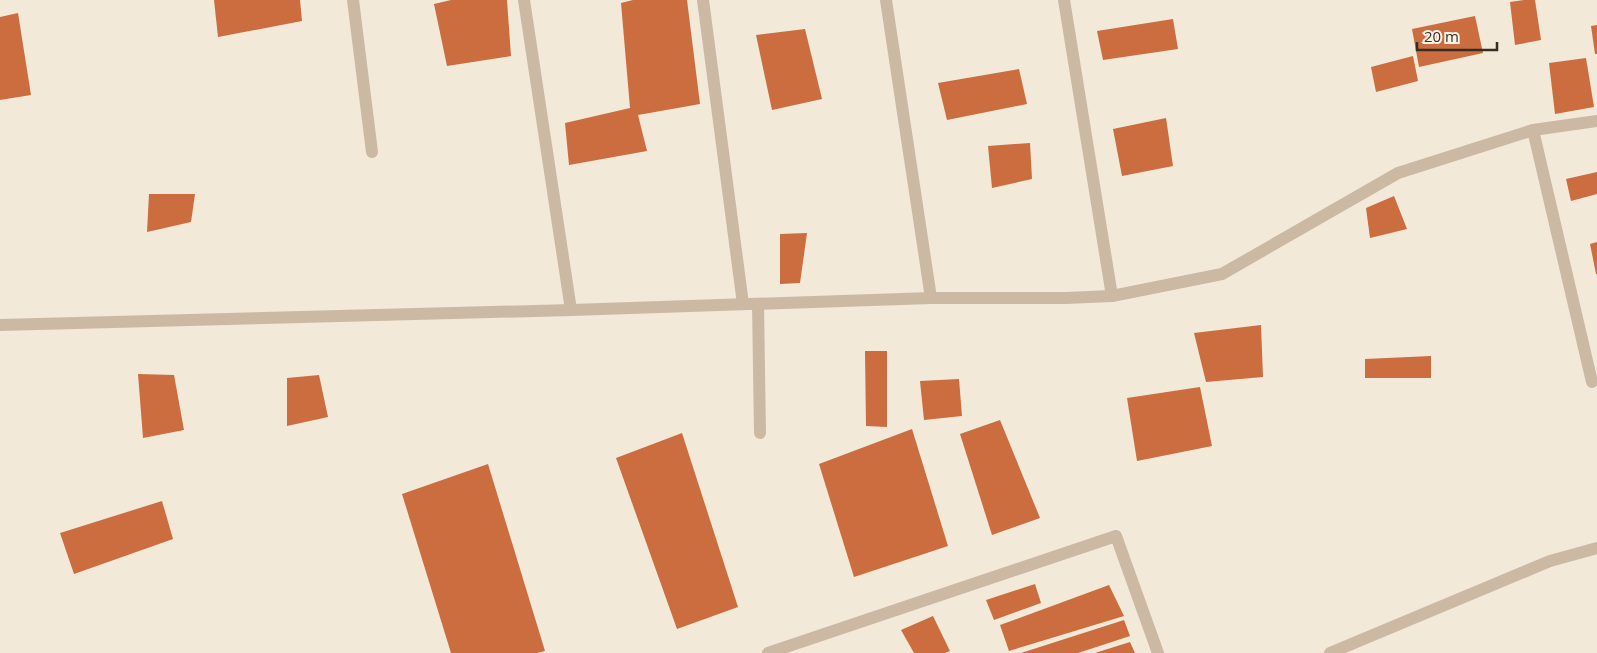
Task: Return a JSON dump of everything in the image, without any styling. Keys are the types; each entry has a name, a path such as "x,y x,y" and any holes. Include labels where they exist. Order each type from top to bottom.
{"street":[{"path":"353,0 372,152"},
{"path":"524,0 571,310"},
{"path":"702,0 743,304"},
{"path":"886,0 931,298"},
{"path":"1064,0 1112,296"},
{"path":"0,325 571,310 931,298 1112,296 1222,274 1398,173 1533,130 1597,121"},
{"path":"1533,130 1592,382"},
{"path":"758,304 760,433"},
{"path":"768,653 1116,536 1158,653"},
{"path":"1330,653 1550,562 1597,548"}],"building":[{"path":"214,0 300,0 302,21 218,37"},
{"path":"451,0 507,0 511,56 447,66 434,4"},
{"path":"633,0 687,0 700,104 638,115 647,151 569,165 565,123 630,108 621,3"},
{"path":"1535,0 1541,40 1515,45 1510,2"},
{"path":"18,13 31,95 0,100 0,17"},
{"path":"1475,16 1483,53 1419,67 1412,29"},
{"path":"1173,19 1178,49 1103,60 1097,31"},
{"path":"1597,25 1597,54 1595,54 1591,26"},
{"path":"805,29 822,99 772,110 756,35"},
{"path":"1413,56 1418,81 1376,92 1371,67"},
{"path":"1586,58 1594,107 1555,114 1549,63"},
{"path":"1019,69 1027,104 947,120 938,83"},
{"path":"1166,118 1173,166 1122,176 1113,129"},
{"path":"1030,143 1032,179 992,188 988,146"},
{"path":"1597,172 1597,194 1571,201 1566,179"},
{"path":"149,194 195,194 191,222 147,232"},
{"path":"1394,196 1407,229 1370,238 1366,208"},
{"path":"807,233 800,283 780,284 780,234"},
{"path":"1597,242 1597,274 1596,274 1590,244"},
{"path":"1261,325 1263,377 1206,382 1194,333"},
{"path":"865,351 887,351 887,427 866,426"},
{"path":"1431,356 1431,378 1365,378 1365,359"},
{"path":"138,374 174,375 184,430 143,438"},
{"path":"319,375 328,417 287,426 287,378"},
{"path":"959,379 962,416 924,420 920,381"},
{"path":"1200,387 1212,446 1137,461 1127,398"},
{"path":"1000,420 1040,518 992,535 960,434"},
{"path":"912,429 948,546 854,577 819,464"},
{"path":"682,433 738,607 677,629 616,458"},
{"path":"488,464 545,651 537,653 451,653 402,494"},
{"path":"162,501 173,539 74,574 60,533"},
{"path":"1035,584 1041,603 994,620 986,600"},
{"path":"1109,585 1124,616 1009,651 1000,625"},
{"path":"933,616 950,651 945,653 914,653 901,630"},
{"path":"1124,620 1130,636 1078,653 1021,653"},
{"path":"1130,642 1135,653 1095,653"}]}
